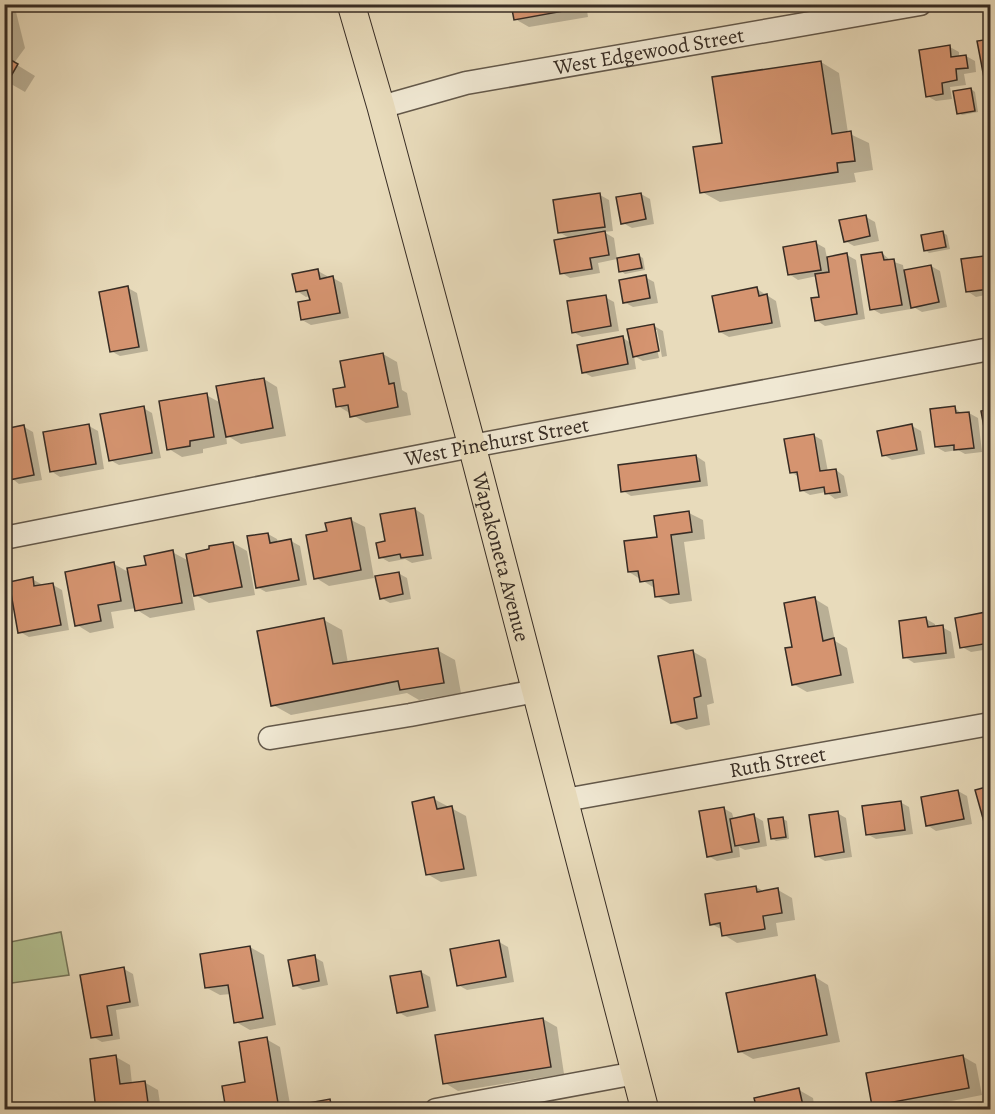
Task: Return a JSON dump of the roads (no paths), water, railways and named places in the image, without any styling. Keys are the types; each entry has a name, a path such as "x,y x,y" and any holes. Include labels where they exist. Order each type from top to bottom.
{"main road":[{"name":"Wapakoneta Avenue","path":"351,4 472,446 645,1110"}],"street":[{"name":"West Edgewood Street","path":"381,107 466,83 920,4"},
{"name":"West Pinehurst Street","path":"4,538 472,446 990,349"},
{"path":"270,738 536,691"},
{"name":"Ruth Street","path":"565,800 990,724"},
{"path":"436,1110 636,1073"}]}
